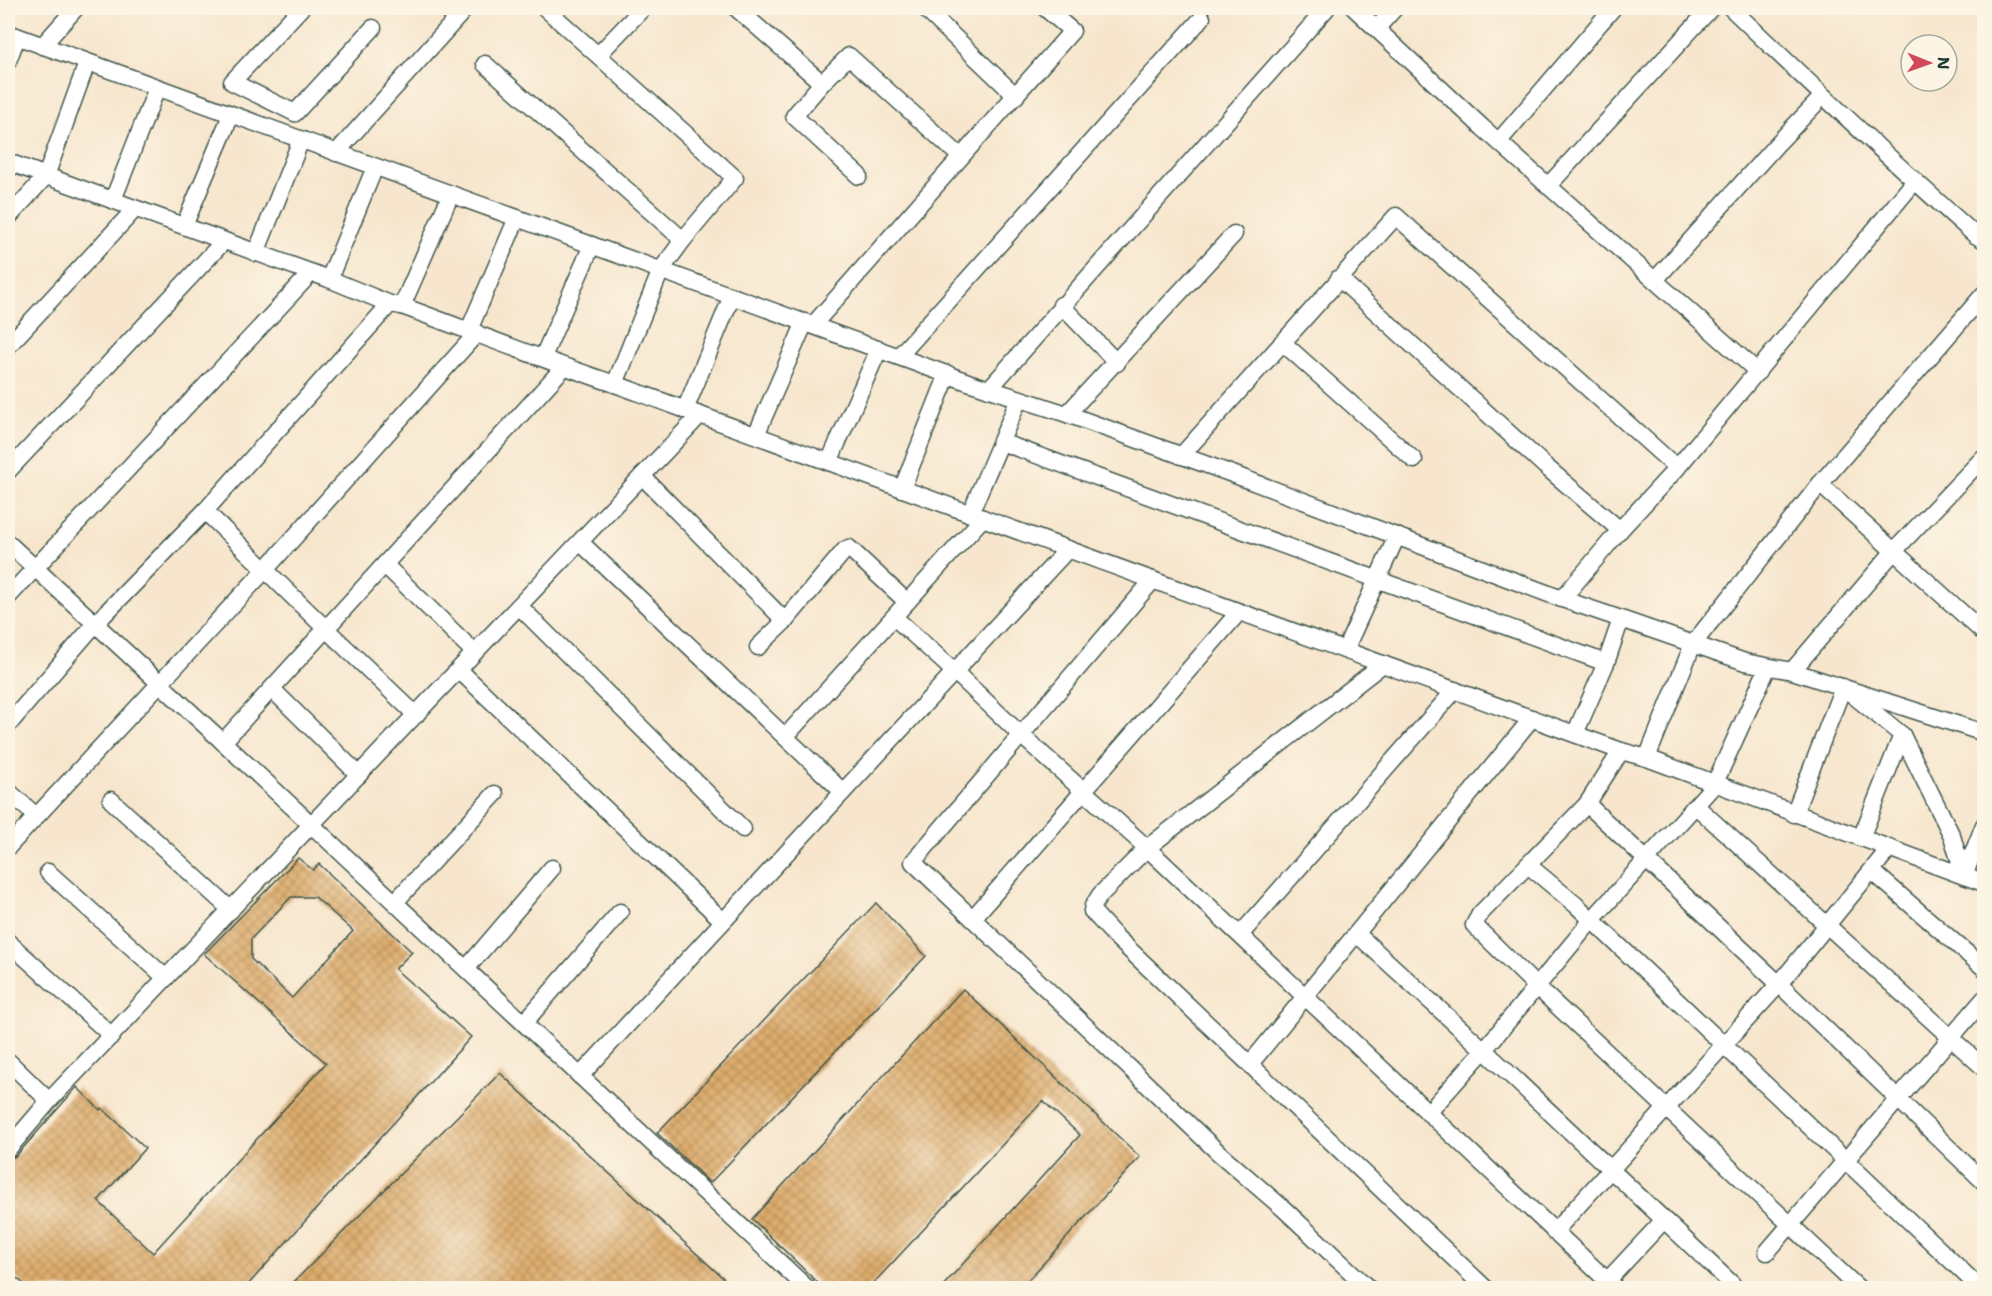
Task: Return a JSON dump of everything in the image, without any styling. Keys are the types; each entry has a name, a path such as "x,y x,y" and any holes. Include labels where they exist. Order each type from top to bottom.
{"street":[{"path":"42,46 76,8"},
{"path":"301,8 232,82 296,113 373,28"},
{"path":"336,153 466,8"},
{"path":"545,8 735,178 661,270 615,384"},
{"path":"598,56 643,8"},
{"path":"736,8 822,83"},
{"path":"924,8 1016,96"},
{"path":"756,435 809,324 962,157 1072,32 1045,8"},
{"path":"989,389 1061,305 1327,8"},
{"path":"1354,8 1482,128 1758,372"},
{"path":"1377,28 1395,8"},
{"path":"1499,141 1613,8"},
{"path":"1548,186 1711,8"},
{"path":"1731,8 1822,96 1984,240"},
{"path":"899,357 1202,18"},
{"path":"8,61 12,35 899,357 1067,414 1235,475 1562,599 1745,662 1792,671 1982,729"},
{"path":"859,176 794,116 849,56 962,157"},
{"path":"8,218 46,176 87,63"},
{"path":"485,64 683,240"},
{"path":"113,200 157,88"},
{"path":"1655,280 1822,96"},
{"path":"184,226 231,115"},
{"path":"256,253 301,140"},
{"path":"8,162 543,357 564,367 1621,751 1647,758 1714,785 1984,883"},
{"path":"329,279 375,167"},
{"path":"1562,599 1620,530 1677,468 1915,181"},
{"path":"8,725 95,624 205,511 396,305 451,194"},
{"path":"8,346 135,209"},
{"path":"1181,456 1396,216 1677,468"},
{"path":"8,847 35,815 265,570 473,332 518,218"},
{"path":"1067,414 1117,363 1234,234"},
{"path":"8,471 224,241"},
{"path":"543,357 592,245"},
{"path":"8,597 311,273"},
{"path":"1339,278 1545,466 1620,530"},
{"path":"1647,758 1693,644 1820,484 1984,294"},
{"path":"8,1149 49,1101 642,476 692,412 732,296"},
{"path":"1061,305 1117,363"},
{"path":"1282,342 1414,460"},
{"path":"829,462 879,349"},
{"path":"224,742 564,367"},
{"path":"902,489 948,374"},
{"path":"785,737 894,617 977,516 1001,442 1019,399"},
{"path":"1001,442 1376,581 1606,663"},
{"path":"1792,671 1894,551 1984,458"},
{"path":"642,476 785,621"},
{"path":"1820,484 1984,633"},
{"path":"205,511 416,715"},
{"path":"1345,650 1397,536"},
{"path":"580,542 843,792"},
{"path":"8,543 807,1288"},
{"path":"758,647 785,621 849,548 907,602"},
{"path":"580,1076 1068,549"},
{"path":"385,565 474,652"},
{"path":"1154,580 913,862 1219,1153 1285,1210 1368,1288"},
{"path":"519,606 743,828"},
{"path":"973,918 1239,612"},
{"path":"894,617 1147,848 1611,1285 1663,1221"},
{"path":"1575,734 1606,663 1621,619"},
{"path":"1383,664 1147,848 1100,895 1092,911 1115,936 1485,1288"},
{"path":"1428,1113 1484,1050 1591,921 1714,785 1768,667"},
{"path":"459,670 723,921"},
{"path":"1843,687 1902,735 1952,836 1964,876"},
{"path":"1794,814 1843,687"},
{"path":"272,689 359,775"},
{"path":"1240,935 1455,690"},
{"path":"1250,1064 1532,718"},
{"path":"1861,838 1902,735"},
{"path":"1621,751 1587,804 1480,914 1474,925 1858,1288"},
{"path":"8,791 35,815"},
{"path":"394,902 495,794"},
{"path":"111,800 231,910"},
{"path":"1587,804 1779,984 1984,1182"},
{"path":"1696,806 1984,1068"},
{"path":"1964,876 1984,825"},
{"path":"1554,1232 1779,984 1889,849"},
{"path":"1528,865 1576,905 1980,1288"},
{"path":"466,969 552,868"},
{"path":"1872,871 1984,968"},
{"path":"48,872 166,978"},
{"path":"524,1023 620,912"},
{"path":"1357,934 1484,1050 1732,1284 1728,1288"},
{"path":"8,942 112,1036"},
{"path":"1767,1252 1984,999"},
{"path":"8,1062 49,1101"}],"building":[{"path":"298,858 313,870 319,864 412,952 395,969 471,1037 245,1288 29,1288 8,1271 8,1159 16,1156 77,1087 145,1148 98,1201 153,1253 326,1063 204,954","holes":["291,897 315,897 353,931 292,998 251,959 251,939"]},
{"path":"876,903 926,956 710,1183 657,1133"},
{"path":"963,989 1140,1157 1021,1288 941,1288 1080,1135 1043,1101 869,1288 823,1288 752,1219"},
{"path":"500,1073 734,1288 288,1288"}]}
